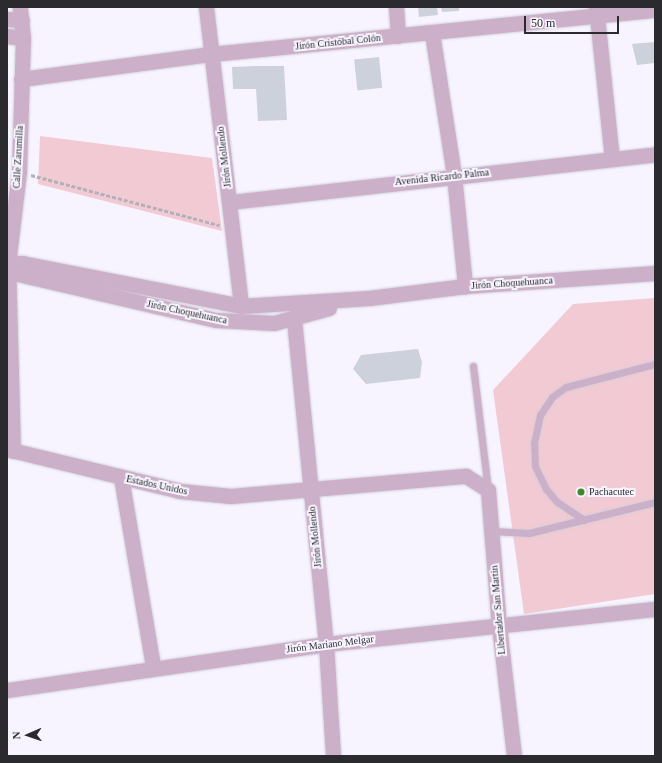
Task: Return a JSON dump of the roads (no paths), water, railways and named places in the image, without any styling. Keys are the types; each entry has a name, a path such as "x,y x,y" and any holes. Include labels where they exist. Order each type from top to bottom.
{"street":[{"name":"Jirón Mollendo","path":"206,7 241,306"},
{"path":"396,7 398,36"},
{"name":"Jirón Cristóbal Colón","path":"22,79 211,54 432,33 597,12 655,10"},
{"path":"597,12 612,159"},
{"path":"7,19 21,14"},
{"name":"Calle Zarumilla","path":"10,450 8,264 19,172 23,38 21,14"},
{"path":"432,33 454,175 465,286"},
{"path":"7,36 23,38"},
{"name":"Avenida Ricardo Palma","path":"230,202 454,175 655,154"},
{"name":"Jirón Choquehuanca","path":"8,264 22,264 241,306 369,298 465,286 655,273"},
{"name":"Jirón Choquehuanca","path":"8,264 18,274 216,320 274,323 294,319 369,298"},
{"name":"Jirón Mollendo","path":"294,319 326,644 332,756"},
{"name":"Estados Unidos","path":"10,450 180,491 231,496 466,476 488,490"},
{"path":"121,477 153,667"},
{"name":"Libertador San Martin","path":"488,490 499,626 514,756"},
{"name":"Jirón Mariano Melgar","path":"7,690 153,667 326,644 655,609"}],"lane":[{"path":"584,520 557,502 546,489 536,466 534,442 540,415 552,396 566,387 655,364"},
{"path":"473,366 488,490"},
{"path":"492,531 529,533 655,502"}],"place":[{"name":"Pachacutec","path":"581,492"}]}
